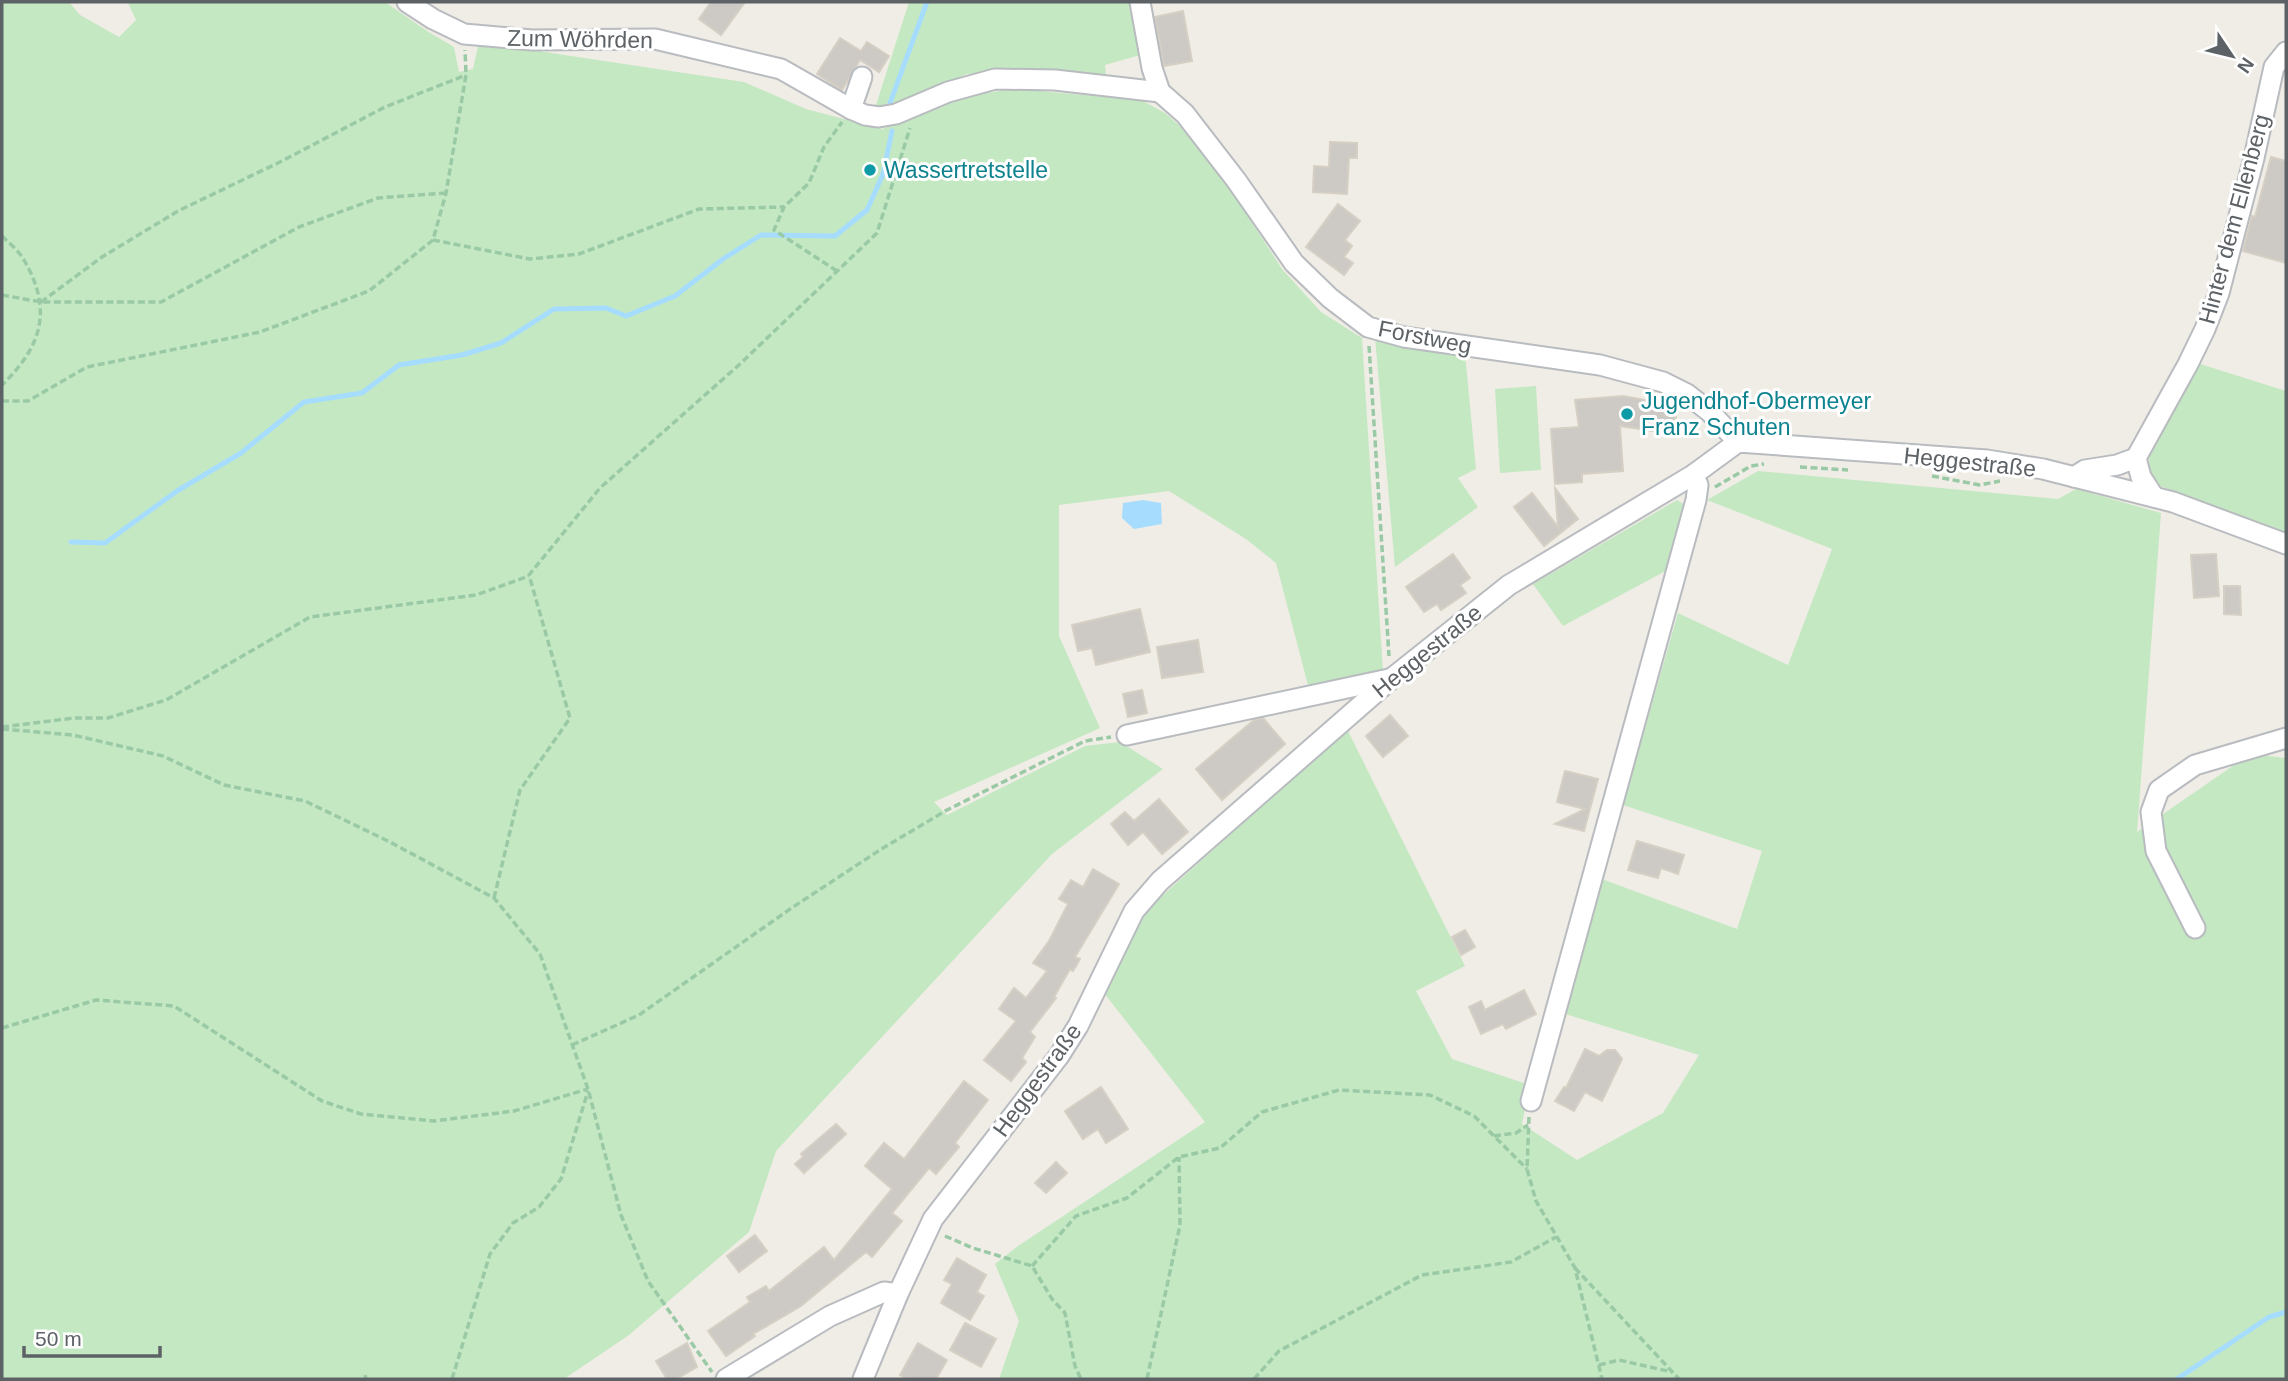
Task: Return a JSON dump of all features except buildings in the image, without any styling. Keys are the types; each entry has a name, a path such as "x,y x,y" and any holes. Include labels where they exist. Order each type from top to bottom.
{"street":[{"name":"Zum Wöhrden","path":"407,2 464,34 532,40 655,39 781,69 851,109 879,117 896,114 970,84 995,79 1055,80 1160,92"},
{"path":"1140,2 1152,68 1160,92"},
{"name":"Hinter dem Ellenberg","path":"2136,458 2188,364 2219,293 2274,67 2286,52"},
{"path":"851,109 863,77"},
{"name":"Forstweg","path":"1160,92 1185,114 1237,180 1294,263 1329,298 1368,327 1404,337 1600,365 1663,382 1695,400 1738,442"},
{"name":"Heggestraße","path":"863,1379 933,1219 1059,1056 1078,1027 1134,911 1160,881 1391,679 1509,584 1693,475 1738,442 1987,460 2043,470 2173,502 2286,544"},
{"path":"2074,477 2085,470 2117,465 2136,458 2141,477 2154,498"},
{"path":"1531,1101 1696,500 1698,485 1693,475"},
{"path":"1127,735 1391,679"},
{"path":"2195,928 2156,851 2151,812 2159,790 2195,765 2286,738"},
{"path":"726,1379 830,1315 884,1292 898,1294"}],"path":[{"path":"2,401 28,401 87,367 260,332 369,291 433,240 446,193 466,75 464,34"},
{"path":"41,302 102,257 178,211 386,107 466,75"},
{"path":"2,728 74,718 108,718 166,701 310,617 476,595 529,576 600,488 740,364 877,233 907,142 916,105"},
{"path":"837,271 774,230 784,207 809,183 824,147 851,109"},
{"path":"2,295 41,302 161,302 299,227 378,198 446,193"},
{"path":"433,240 530,259 579,254 699,209 784,207"},
{"path":"2,236 23,258 41,302 39,332 20,368 2,385"},
{"path":"1368,327 1391,679"},
{"path":"1696,500 1751,466 1767,463"},
{"path":"1798,467 1852,471"},
{"path":"1931,476 1980,485 2009,480"},
{"path":"494,898 520,790 570,718 529,576"},
{"path":"2,728 74,734 163,756 224,785 305,801 390,842 494,898 540,954 588,1089 621,1216 648,1281 717,1379"},
{"path":"572,1045 639,1015 793,907 947,810 1085,741 1127,735"},
{"path":"2,1028 96,1000 174,1006 322,1101 361,1114 434,1121 514,1111 588,1089"},
{"path":"452,1379 490,1254 513,1223 538,1207 561,1179 588,1089"},
{"path":"1032,1266 1076,1216 1127,1198 1179,1157 1220,1148 1262,1112 1339,1090 1430,1095 1474,1116 1527,1169"},
{"path":"1531,1101 1527,1169 1536,1201 1575,1268 1679,1379"},
{"path":"1494,1136 1516,1133 1528,1125"},
{"path":"1147,1379 1180,1225 1179,1157"},
{"path":"928,1229 973,1248 1032,1266 1052,1299 1065,1313 1081,1379"},
{"path":"1254,1379 1279,1351 1422,1275 1511,1262 1556,1237"},
{"path":"1575,1268 1602,1379"},
{"path":"1600,1365 1619,1360 1674,1372"}],"green space":[{"path":"2,2 69,2 80,15 119,37 136,20 128,3 130,2 385,2 454,47 459,72 473,69 479,42 744,82 806,109 882,129 968,95 1016,89 1141,100 1165,113 1180,126 1229,187 1282,269 1321,312 1362,338 1383,672 1308,685 1276,563 1246,539 1169,491 1059,505 1059,636 1100,728 934,802 947,815 1085,746 1120,742 1163,769 1052,854 776,1151 749,1232 629,1335 564,1379 2,1379"},
{"path":"909,2 1130,2 1140,55 1105,65 1106,77 1019,70 967,74 913,97 875,108"},
{"path":"1375,337 1465,353 1476,469 1458,478 1478,507 1395,567"},
{"path":"2197,363 2286,391 2286,534 2158,485 2150,473 2149,458"},
{"path":"1536,386 1541,470 1500,473 1495,389"},
{"path":"1758,471 2058,499 2076,489 2161,513 2137,832 2250,754 2286,758 2286,1379 999,1379 1019,1321 995,1264 1205,1122 1104,993 1139,924 1152,905 1347,729 1465,966 1416,991 1452,1059 1530,1085 1522,1124 1577,1160 1663,1113 1699,1055 1562,1013 1599,878 1737,929 1762,851 1623,805 1678,613 1788,665 1832,549 1707,500"},
{"path":"1677,500 1685,505 1687,513 1673,567 1563,626 1533,584"}],"water":[{"path":"1143,500 1161,503 1162,524 1134,529 1122,518 1123,503"}],"waterway":[{"path":"890,103 927,2"},
{"path":"71,542 105,543 177,491 241,453 304,402 362,393 399,365 462,355 501,343 554,309 606,308 626,316 675,296 723,259 761,235 835,236 867,210 883,174 892,131"},
{"path":"2177,1379 2269,1317 2286,1312"}],"place":[{"name":"Wassertretstelle","path":"870,170"},
{"name":"Jugendhof-Obermeyer Franz Schuten","path":"1627,414"}]}
